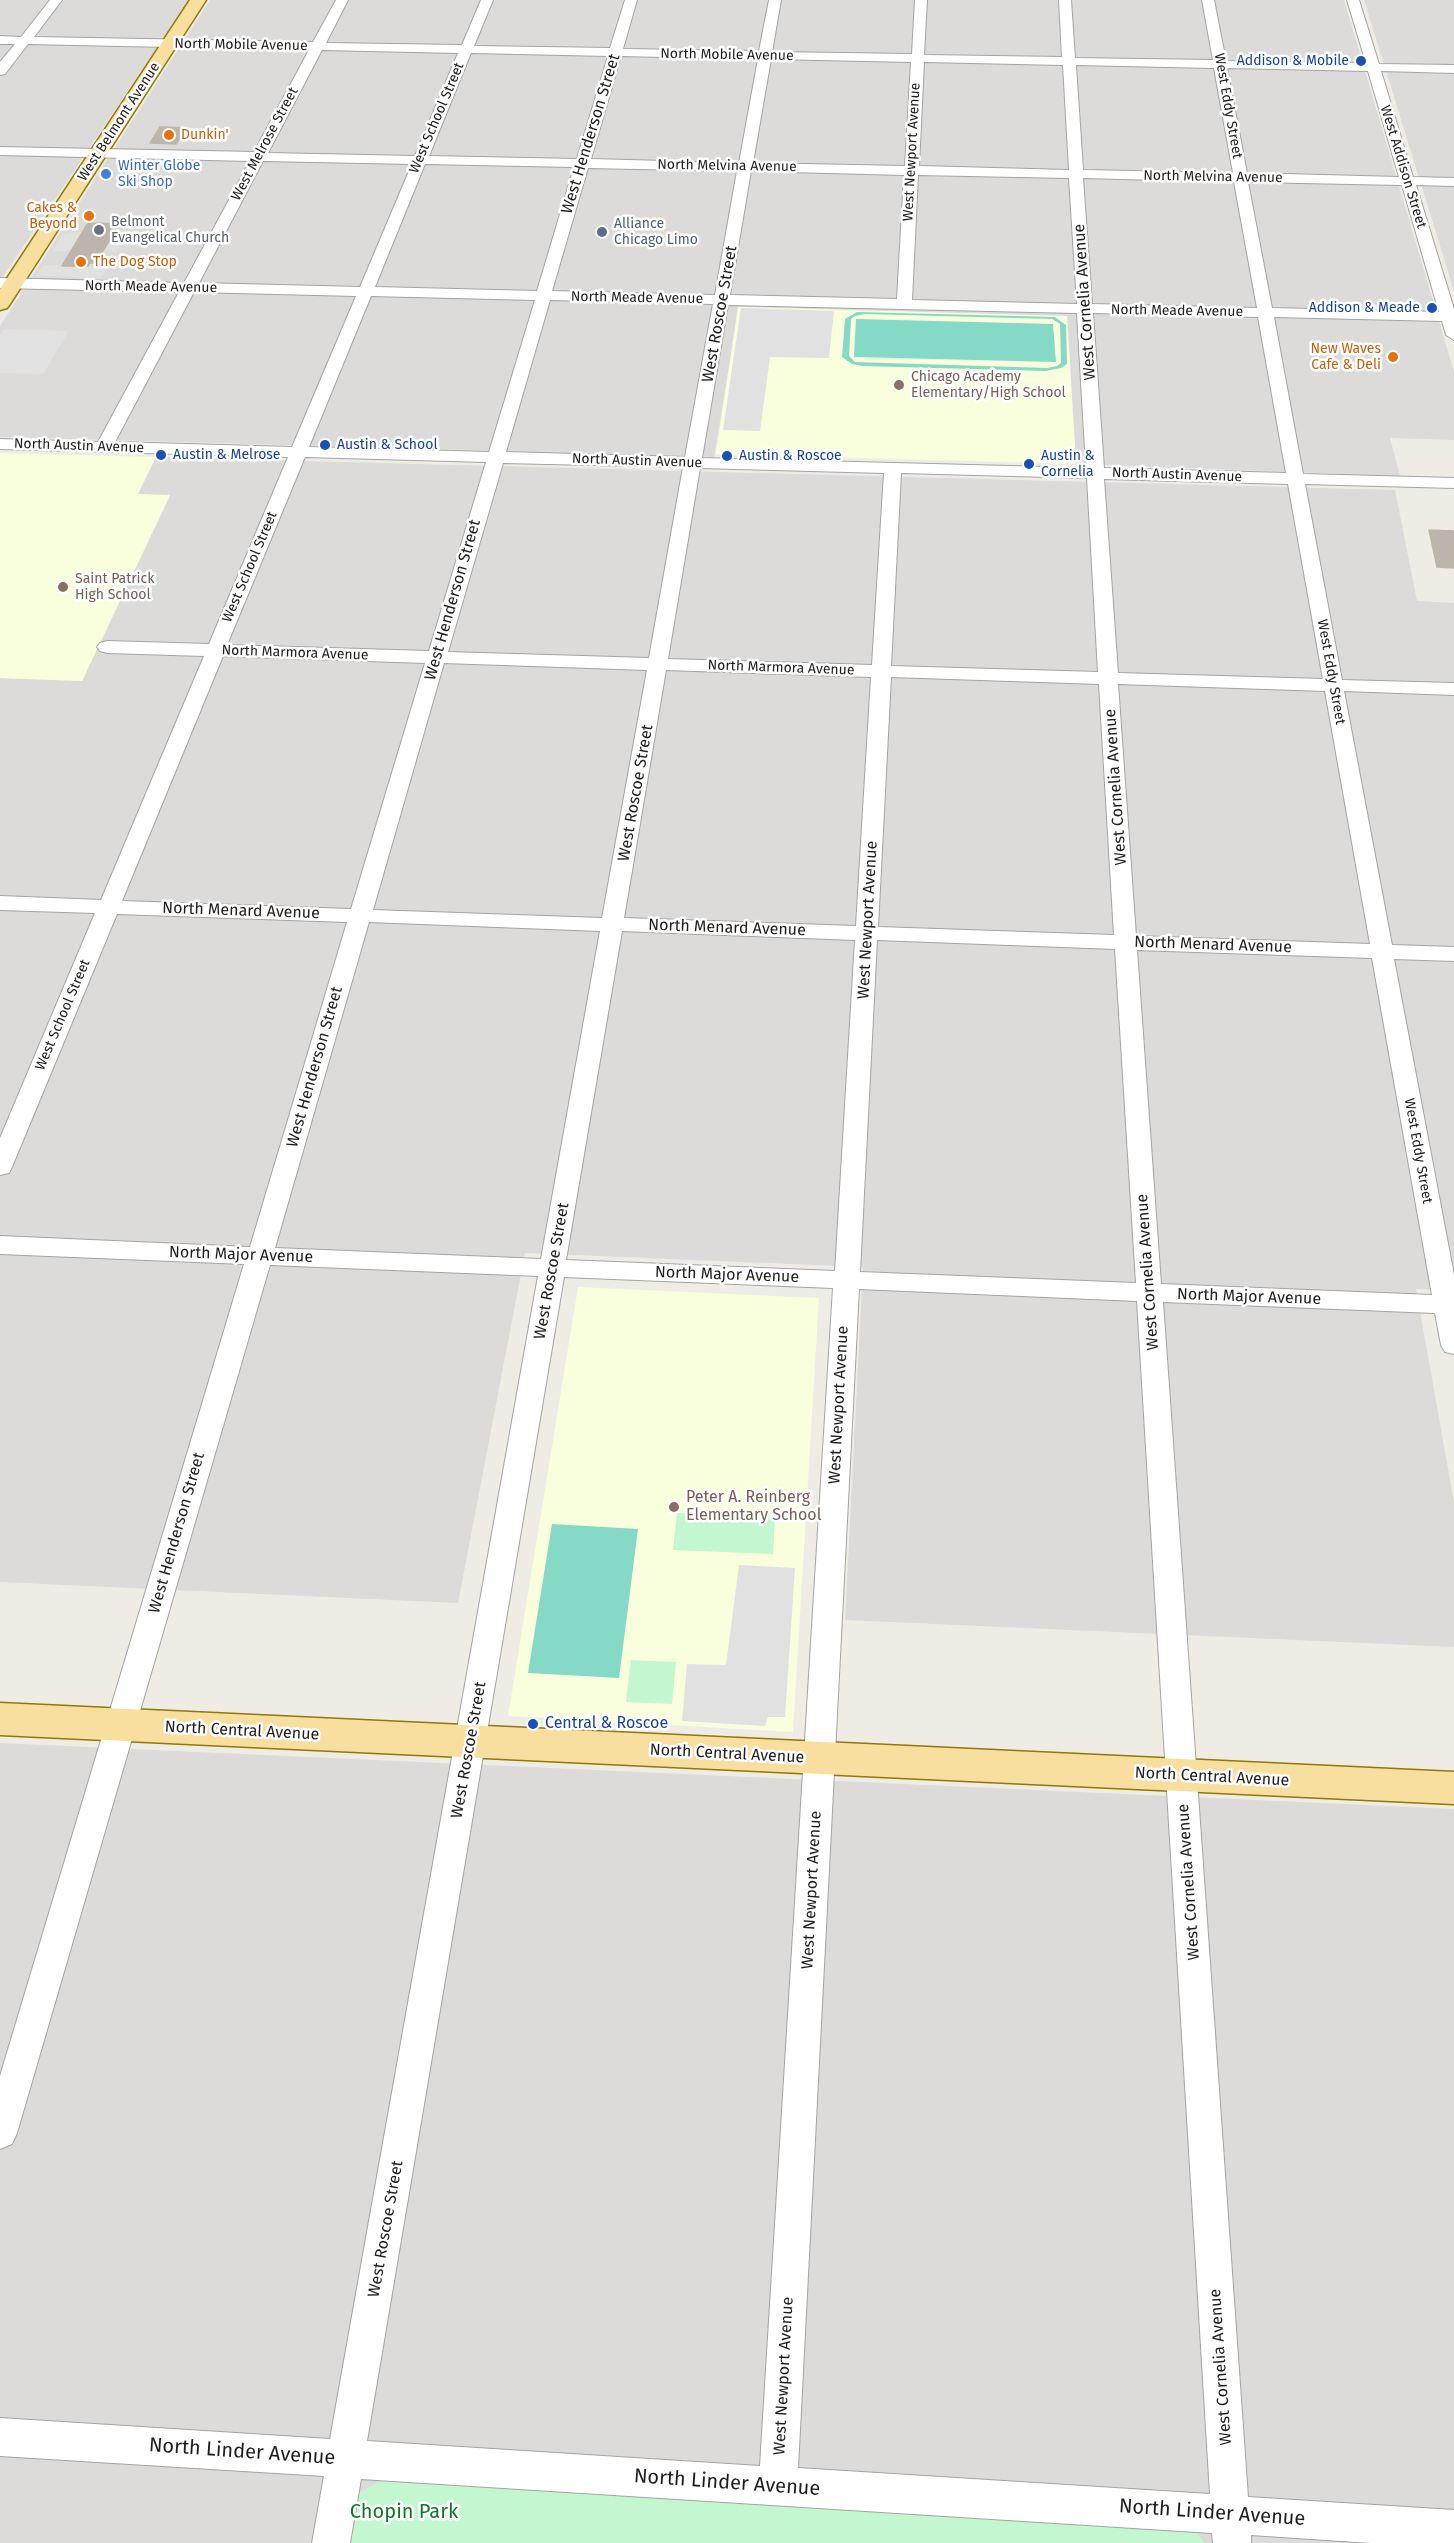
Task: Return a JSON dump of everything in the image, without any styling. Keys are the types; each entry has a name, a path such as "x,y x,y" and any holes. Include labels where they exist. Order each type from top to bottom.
{"main road":[{"name":"West Belmont Avenue","path":"0,304 7,283 98,153 198,0"},
{"name":"North Central Avenue","path":"0,1719 1454,1788"}],"street":[{"path":"0,71 56,0"},
{"name":"West Melrose Street","path":"104,447 342,0"},
{"name":"West School Street","path":"0,1167 487,0"},
{"name":"West Henderson Street","path":"0,2133 631,0"},
{"name":"West Roscoe Street","path":"331,2543 775,0"},
{"name":"West Newport Avenue","path":"904,304 921,0"},
{"name":"West Cornelia Avenue","path":"1065,0 1231,2529"},
{"name":"West Eddy Street","path":"1208,0 1382,951 1450,1305 1454,1345"},
{"name":"West Addison Street","path":"1353,0 1451,317 1454,335"},
{"name":"North Mobile Avenue","path":"0,40 1454,69"},
{"name":"North Melvina Avenue","path":"0,151 1454,182"},
{"name":"North Meade Avenue","path":"7,283 1451,317"},
{"name":"North Austin Avenue","path":"0,444 1454,483"},
{"name":"West Newport Avenue","path":"778,2486 893,468"},
{"name":"North Marmora Avenue","path":"107,647 1454,689"},
{"name":"North Menard Avenue","path":"0,903 1454,954"},
{"name":"North Major Avenue","path":"0,1245 1450,1305"},
{"name":"North Linder Avenue","path":"0,2437 778,2486 1231,2529 1454,2529"}],"shaded area":[{"path":"0,0 189,0 0,281"},
{"path":"210,0 1344,0 1454,372 1454,440 1390,438 1400,476 1076,464 1067,316 739,307 714,457 0,437 0,326"},
{"path":"1364,0 1454,0 1454,291"},
{"path":"125,233 128,235 117,252 52,251 63,234"},
{"path":"43,265 107,267 101,278 36,276"},
{"name":"Chicago Academy Elementary/High School","path":"738,307 1067,316 1076,464 716,454"},
{"path":"741,308 834,311 829,358 770,357 760,431 723,430"},
{"path":"857,312 1055,317 1066,325 1067,364 1061,368 1046,371 852,364 842,357 845,319","holes":["865,314 1052,319 1060,324 1061,363 1047,368 855,362 849,356 851,319"]},
{"path":"856,319 1053,324 1056,362 854,357"},
{"path":"4,329 69,331 43,374 0,373 0,335"},
{"name":"Saint Patrick High School","path":"0,453 156,457 138,494 170,495 82,681 0,678"},
{"path":"156,457 1395,490 1417,601 1454,603 1454,1291 1416,1289 1454,1502 1454,1647 845,1620 863,1267 525,1253 458,1603 0,1582 0,678 82,681 170,496 137,494"},
{"name":"Peter A. Reinberg Elementary School","path":"578,1287 819,1298 793,1732 508,1716"},
{"path":"552,1524 638,1529 619,1678 528,1673"},
{"path":"739,1565 795,1568 785,1717 768,1717 765,1726 682,1721 687,1664 726,1665"},
{"path":"0,1743 1454,1809 1454,2543 1204,2543 1194,2529 384,2479 354,2496 346,2543 0,2543"}],"green space":[{"path":"677,1513 775,1517 773,1554 673,1550"},
{"path":"631,1660 676,1662 672,1704 626,1702"},
{"name":"Chopin Park","path":"384,2479 1195,2529 1204,2543 346,2543 354,2496"}],"building":[{"name":"Dunkin'","path":"160,127 186,128 176,144 150,143"},
{"path":"88,223 119,224 96,263 90,263 88,266 62,266"},
{"path":"1429,530 1454,531 1454,568 1437,567"}],"place":[{"name":"Addison & Mobile","path":"1361,61"},
{"name":"Dunkin'","path":"169,135"},
{"name":"Winter Globe Ski Shop","path":"106,174"},
{"name":"Cakes & Beyond","path":"89,216"},
{"name":"Belmont Evangelical Church","path":"99,230"},
{"name":"Alliance Chicago Limo","path":"602,232"},
{"name":"The Dog Stop","path":"81,262"},
{"name":"Addison & Meade","path":"1432,308"},
{"name":"New Waves Cafe & Deli","path":"1393,357"},
{"name":"Chicago Academy Elementary/High School","path":"899,385"},
{"name":"Austin & School","path":"325,445"},
{"name":"Austin & Melrose","path":"161,455"},
{"name":"Austin & Roscoe","path":"727,456"},
{"name":"Austin & Cornelia","path":"1029,464"},
{"name":"Saint Patrick High School","path":"63,587"},
{"name":"Peter A. Reinberg Elementary School","path":"674,1507"},
{"name":"Central & Roscoe","path":"533,1724"}]}
